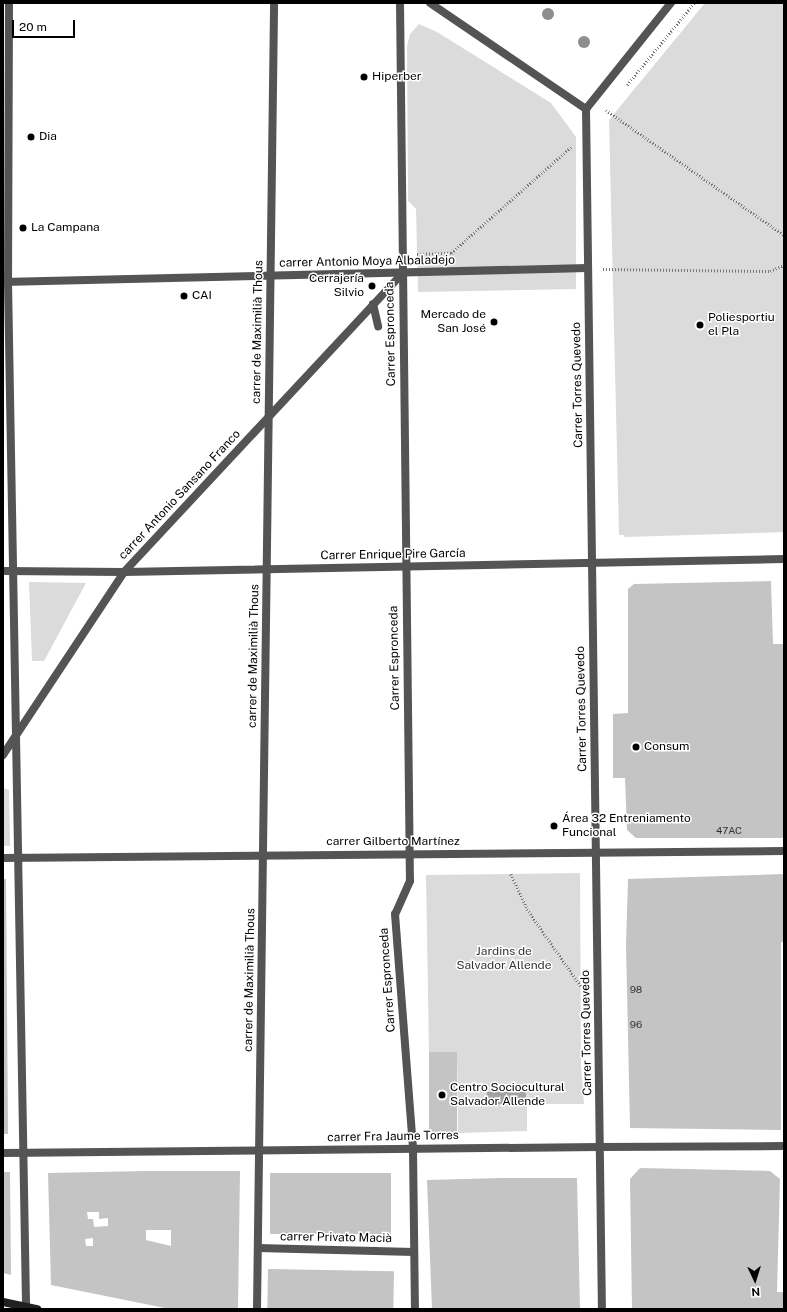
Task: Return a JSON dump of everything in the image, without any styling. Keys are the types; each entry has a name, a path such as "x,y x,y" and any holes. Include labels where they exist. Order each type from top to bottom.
{"main road":[{"path":"3,1302 37,1309"}],"street":[{"path":"10,3 6,282 13,571 26,1307"},
{"name":"carrer de Maximilià Thous","path":"257,1309 274,3"},
{"name":"Carrer Espronceda","path":"400,3 410,881 395,914 413,1149 415,1309"},
{"path":"430,3 586,109 671,3"},
{"name":"Carrer Torres Quevedo","path":"586,109 602,1309"},
{"name":"carrer Antonio Moya Albaladejo","path":"6,282 588,268"},
{"name":"carrer Antonio Sansano Franco","path":"3,755 124,572 403,273"},
{"path":"373,304 378,326"},
{"name":"Carrer Enrique Pire García","path":"3,571 124,572 267,570 784,559"},
{"name":"carrer Gilberto Martínez","path":"3,858 784,851"},
{"name":"carrer Fra Jaume Torres","path":"3,1153 784,1146"},
{"name":"carrer Privato Macià","path":"258,1248 414,1252"}],"path":[{"path":"628,82 694,3"},
{"path":"606,110 784,235"},
{"path":"403,254 451,253 587,133"},
{"path":"588,268 770,271 784,266"},
{"path":"511,874 527,909 581,986"}],"green space":[{"name":"Poliesportiu el Pla","path":"705,3 784,3 784,532 624,537 624,535 619,535 609,120"},
{"path":"419,24 437,32 551,103 576,137 576,289 418,292 416,209 408,201 407,46 410,34"},
{"path":"29,582 86,583 44,661 32,661"},
{"path":"3,788 9,790 10,846 3,846"},
{"name":"Jardins de Salvador Allende","path":"580,873 581,1065 584,1104 527,1104 527,1131 458,1133 457,1052 429,1052 426,875"}],"shaded area":[{"path":"487,1092 526,1092 526,1104 487,1104"}],"building":[{"path":"771,581 773,644 784,644 784,838 636,838 627,830 625,778 613,778 613,714 628,713 628,589 634,584"},
{"path":"784,874 784,942 781,942 781,1130 630,1128 626,944 628,879"},
{"path":"3,879 6,879 8,1134 3,1134"},
{"path":"429,1052 457,1052 457,1133 429,1133"},
{"path":"640,1168 770,1171 780,1179 777,1292 784,1292 784,1309 632,1309 630,1179"},
{"path":"240,1171 238,1309 170,1309 51,1285 48,1173","holes":["87,1212 99,1212 99,1219 108,1218 108,1226 94,1227 93,1219 88,1219","146,1230 171,1230 171,1246 146,1240","93,1238 93,1246 86,1246 85,1239"]},
{"path":"3,1172 10,1172 11,1275 3,1273"},
{"path":"270,1173 391,1173 391,1234 270,1234"},
{"path":"577,1178 580,1309 432,1309 427,1180"},
{"path":"268,1269 394,1271 393,1309 267,1309"}],"place":[{"name":"Hiperber","path":"364,77"},
{"name":"Dia","path":"31,137"},
{"name":"La Campana","path":"23,228"},
{"name":"Cerrajería Silvio","path":"372,286"},
{"name":"CAI","path":"184,296"},
{"name":"Mercado de San José","path":"494,322"},
{"name":"Poliesportiu el Pla","path":"700,325"},
{"name":"Consum","path":"636,747"},
{"name":"Área 32 Entreniamento Funcional","path":"554,826"},
{"name":"Centro Sociocultural Salvador Allende","path":"442,1095"}]}
